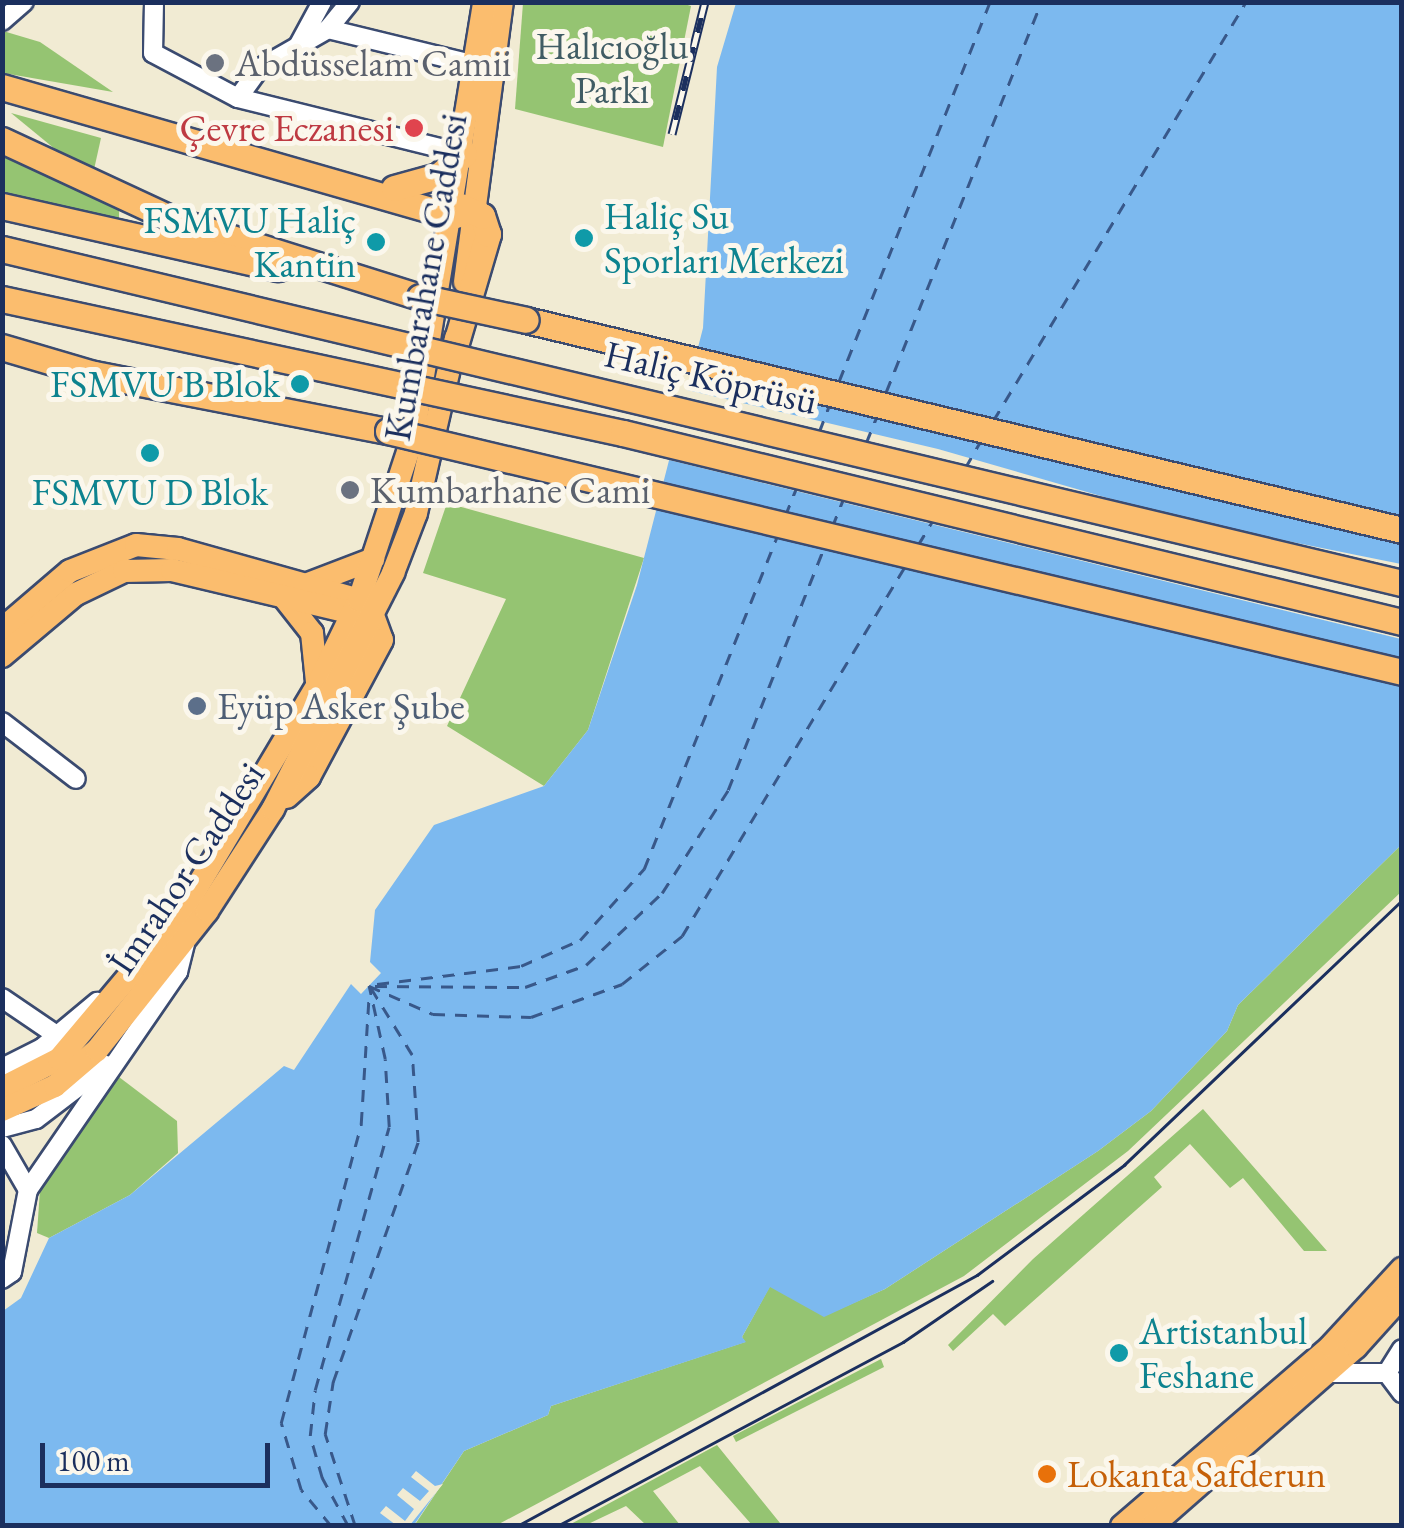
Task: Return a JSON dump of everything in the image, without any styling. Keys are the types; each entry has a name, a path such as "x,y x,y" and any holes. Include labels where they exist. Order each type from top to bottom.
{"highway":[{"path":"2,88 394,188 486,221 488,234 455,346"},
{"path":"158,128 461,210"},
{"path":"2,140 174,220 420,298"},
{"path":"394,188 438,176 464,154"},
{"path":"2,206 420,298 1402,530"},
{"name":"Haliç Köprüsü","path":"2,250 1402,583"},
{"name":"Haliç Köprüsü","path":"2,300 623,433 1402,622"},
{"path":"2,348 94,374"},
{"path":"2,363 94,374 481,449 1402,672"}],"main road":[{"name":"Kumbarahane Caddesi","path":"461,210 464,154 484,2"},
{"name":"Kumbarahane Caddesi","path":"361,610 413,437 502,2"},
{"name":"Kumbarahane Caddesi","path":"361,610 416,513 455,346"},
{"path":"2,629 81,564 136,546 178,549 308,584 361,610"},
{"path":"308,584 374,558"},
{"path":"2,656 76,594 124,570 172,570 286,600 361,610"},
{"path":"286,600 312,632 318,684"},
{"name":"İmrahor Caddesi","path":"2,1088 59,1059 146,959 234,829 361,610 382,640 309,776 273,809 186,940 76,1072 2,1110"},
{"path":"1122,1526 1331,1346 1402,1269"},
{"path":"1152,1526 1326,1373 1402,1296"}],"street":[{"path":"2,21 24,2"},
{"path":"154,2 153,54 238,98 464,154"},
{"path":"297,48 322,2"},
{"path":"238,98 260,68 328,29 350,2"},
{"path":"328,29 476,65"},
{"path":"2,722 76,779"},
{"path":"2,1279 12,1272 28,1190 178,972 186,940"},
{"path":"2,1068 58,1036 146,959"},
{"path":"2,998 58,1036"},
{"path":"2,1128 36,1119 78,1092 126,1046"},
{"path":"2,1144 28,1190"},
{"path":"1402,1349 1394,1366 1402,1393"},
{"path":"1326,1373 1394,1366"}],"green space":[{"name":"Halıcıoğlu Parkı","path":"678,2 691,6 663,147 515,109 523,3"},
{"path":"3,31 40,42 113,92 3,73"},
{"path":"11,113 101,138 93,174 61,154"},
{"path":"2,152 119,205 119,219 3,192"},
{"path":"447,503 644,558 588,730 544,786 447,726 506,599 423,573"},
{"path":"1401,845 1401,892 1128,1151 964,1276 497,1525 414,1526 464,1451 548,1415 551,1406 745,1342 742,1337 770,1286 824,1316 885,1289 1098,1151 1151,1111 1227,1031 1238,1005"},
{"path":"119,1077 177,1121 178,1153 130,1195 49,1238 37,1233 40,1190"},
{"path":"1203,1109 1327,1251 1304,1251 1243,1178 1230,1188 1190,1144 1154,1177 1162,1187 1005,1326 993,1314 953,1351 948,1345 1033,1259"},
{"path":"881,1359 884,1367 736,1442 733,1436"},
{"path":"717,1445 780,1523 752,1525 700,1466 653,1491 680,1525 646,1525 626,1506 586,1525 569,1525"}],"water":[{"path":"736,3 1401,3 1401,845 1238,1005 1227,1031 1151,1111 1098,1151 885,1289 824,1317 770,1287 742,1337 746,1342 551,1406 548,1415 464,1451 414,1525 3,1526 3,1311 21,1298 49,1238 130,1195 284,1066 294,1070 351,984 361,994 381,973 370,962 375,910 434,825 544,786 588,730 637,585 703,328 717,67"}],"pier":[{"path":"683,389 938,449 1184,520 1401,564 1401,639 665,459"},
{"path":"416,1471 435,1486 443,1484 410,1525 396,1525 380,1513 386,1506 405,1521 414,1509 397,1495 403,1488 420,1501 429,1491 411,1477"}],"ferry route":[{"path":"839,381 990,2"},
{"path":"886,392 1041,2"},
{"path":"993,421 1246,2"},
{"path":"819,432 830,403"},
{"path":"866,443 878,414"},
{"path":"965,468 981,440"},
{"path":"785,516 797,486"},
{"path":"832,527 844,497"},
{"path":"918,545 932,522"},
{"path":"377,984 521,966 580,940 644,869 777,537"},
{"path":"375,986 525,987 586,965 662,893 728,790 824,548"},
{"path":"348,1526 322,1478 310,1436 315,1390 389,1127 385,1059 369,986 433,1014 531,1017 622,984 682,936 906,564"},
{"path":"355,1526 325,1434 333,1382 418,1142 412,1055 371,989"},
{"path":"331,1526 301,1490 281,1423 361,1124 369,993"}],"tram line":[{"path":"517,1526 977,1275 1124,1165 1402,900"},
{"path":"557,1526 903,1342 992,1281"}],"railway":[{"path":"672,134 705,2"}],"place":[{"name":"Abdüsselam Camii","path":"215,63"},
{"name":"Çevre Eczanesi","path":"414,128"},
{"name":"Haliç Su Sporları Merkezi","path":"584,238"},
{"name":"FSMVU Haliç Kantin","path":"376,242"},
{"name":"FSMVU B Blok","path":"300,384"},
{"name":"FSMVU D Blok","path":"150,453"},
{"name":"Kumbarhane Cami","path":"350,490"},
{"name":"Eyüp Asker Şube","path":"197,706"},
{"name":"Artistanbul Feshane","path":"1119,1353"},
{"name":"Lokanta Safderun","path":"1047,1474"}]}
